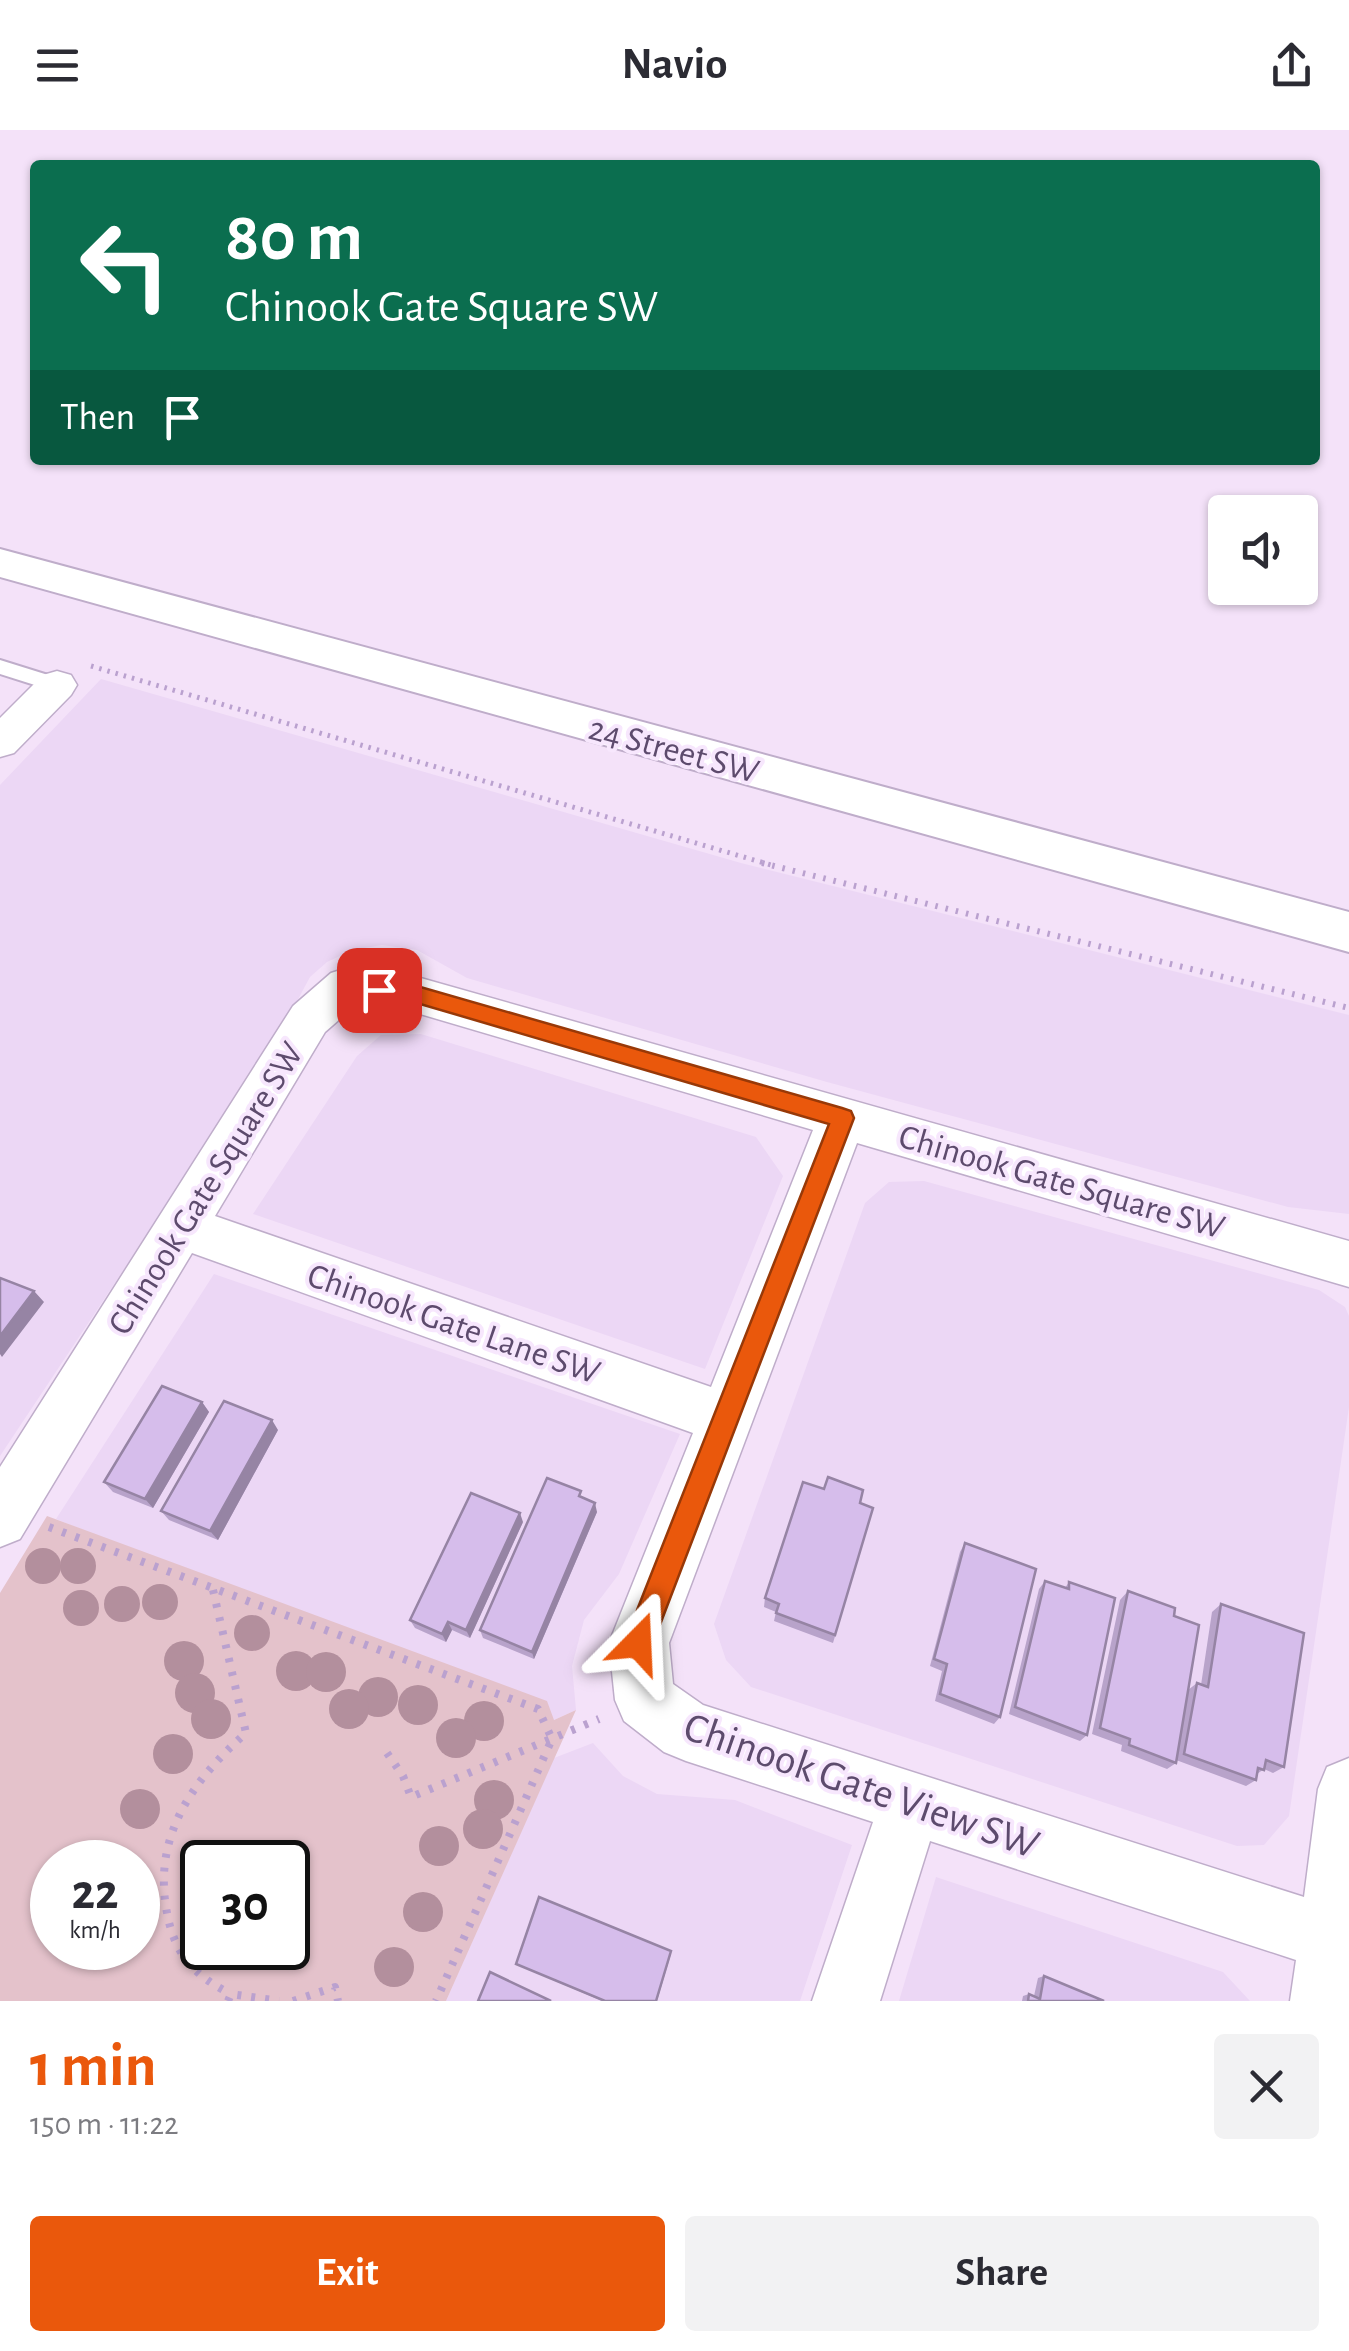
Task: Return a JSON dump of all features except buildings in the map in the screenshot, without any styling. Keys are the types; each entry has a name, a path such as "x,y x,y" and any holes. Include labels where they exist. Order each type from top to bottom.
{"street":[{"name":"24 Street SW","path":"0,563 1349,932"},
{"path":"0,743 67,673"},
{"name":"Chinook Gate Square SW","path":"3,1514 309,1019 347,986 410,992 1349,1264"},
{"name":"Chinook Gate View SW","path":"842,1118 638,1643 645,1700 686,1730 1330,1939"},
{"name":"Chinook Gate Lane SW","path":"182,1227 726,1419"},
{"path":"1324,2001 1349,1788"},
{"path":"846,2001 910,1805"}],"lane":[{"path":"0,667 67,673"}],"path":[{"path":"67,673 770,865 1349,1008"},
{"path":"3,1514 538,1709 552,1739 436,2001"},
{"path":"213,1590 246,1733 213,1760 184,1799 162,1856 163,1902 172,1941 195,1974 229,1998 279,2001"},
{"path":"387,1753 404,1776 411,1797 552,1739"},
{"path":"293,2001 334,1987 338,2001"}],"shaded area":[{"path":"101,679 741,863 1349,1015 1349,1214 1288,1207 827,1082 467,978 417,950 382,945 353,950 327,962 310,977 275,1042 0,1456 0,785"},
{"path":"421,1034 756,1137 783,1176 705,1369 253,1214 357,1056 381,1035"},
{"path":"924,1181 1319,1290 1345,1307 1349,1316 1349,1407 1289,1816 1264,1845 1237,1846 751,1687 726,1660 714,1624 865,1203 889,1182"},
{"path":"214,1274 680,1434 619,1574 584,1620 572,1666 576,1710 554,1720 56,1519"},
{"path":"47,1516 547,1701 554,1720 576,1710 446,2001 0,2001 0,1593"},
{"path":"593,1743 623,1776 657,1794 735,1800 852,1845 800,2001 446,2001 554,1758"},
{"path":"936,1877 1223,1972 1250,2001 899,2001"}],"route":[{"path":"379,990 410,992 842,1118 638,1643"}]}
